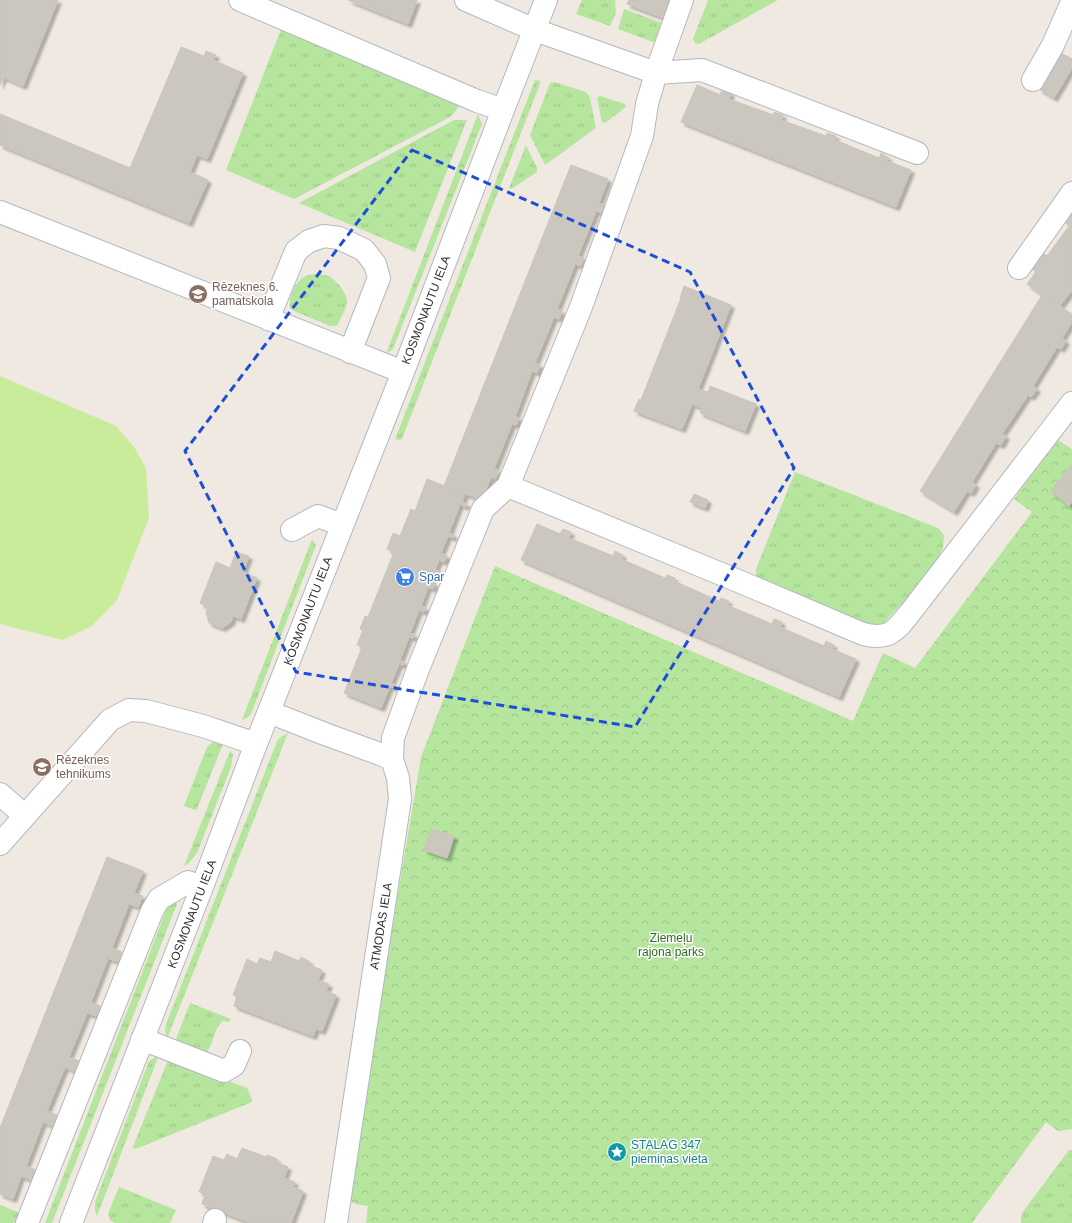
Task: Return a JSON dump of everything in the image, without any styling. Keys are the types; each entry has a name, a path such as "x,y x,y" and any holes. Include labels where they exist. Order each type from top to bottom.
{"street":[{"path":"240,0 477,101 503,110"},
{"path":"466,0 535,30 656,73 702,70 917,153"},
{"name":"KOSMONAUTU IELA","path":"70,1223 546,0"},
{"path":"269,712 392,759 393,738 418,669 483,509 508,486 581,307 642,136 647,104 656,73 682,0"},
{"path":"1032,80 1053,45 1072,2"},
{"path":"1018,268 1072,193"},
{"path":"0,212 402,372"},
{"path":"268,319 296,251 309,241 316,238 324,236 339,238 364,250 375,264 379,278 350,352"},
{"path":"508,486 863,634 873,637 884,637 897,629 1072,403"},
{"path":"292,530 318,516 342,525"},
{"path":"0,844 110,720 130,710 146,711 173,717 256,744"},
{"name":"ATMODAS IELA","path":"336,1223 400,799 398,778 392,759"},
{"path":"0,794 25,816"},
{"path":"27,1223 152,911 159,899 188,882 202,887"},
{"path":"142,1039 224,1071 234,1065 240,1051"}],"highlighted area":[{"path":"412,150 690,272 794,468 635,727 296,672 185,451"}],"green space":[{"path":"582,0 615,0 616,13 610,26 576,14"},
{"path":"708,0 778,0 699,44 695,43 693,39"},
{"path":"624,9 667,25 656,42 618,29"},
{"path":"282,27 461,103 450,117 294,199 226,170"},
{"path":"535,80 540,81 540,84 402,439 395,439"},
{"path":"554,82 586,92 590,98 596,128 545,165 530,135 550,83"},
{"path":"600,96 625,104 626,107 605,123 602,122 597,98"},
{"path":"478,114 482,124 393,349 386,354"},
{"path":"454,120 467,120 415,252 299,203"},
{"path":"526,145 537,168 537,172 511,189 509,188"},
{"path":"314,274 328,276 333,279 342,288 346,296 347,303 345,310 336,326 330,326 290,308 292,291 296,284 304,277"},
{"path":"0,376 116,426 134,447 146,468 149,518 117,600 92,626 63,640 0,624"},
{"name":"Ziemeļu rajona parks","path":"1058,440 1072,449 1072,1129 1058,1131 1046,1122 972,1223 366,1223 368,1206 356,1204 351,1201 349,1199 348,1190 421,757 495,566 853,721 883,653 915,668 1032,512 1014,499"},
{"path":"795,472 938,528 944,535 943,548 938,558 901,605 883,624 869,626 756,577 756,569"},
{"path":"312,539 316,545 251,714 242,720"},
{"path":"288,733 167,1039 165,1031 166,1024 278,739"},
{"path":"214,741 223,744 197,809 195,810 184,806 207,747"},
{"path":"230,751 233,754 231,767 197,853 189,863 184,866"},
{"path":"176,902 177,904 52,1223 45,1223 169,903"},
{"path":"190,1003 231,1019 229,1022 223,1021 220,1023 209,1050 206,1053 174,1044"},
{"path":"159,1055 97,1216 95,1202 149,1061"},
{"path":"169,1058 247,1088 252,1102 138,1148 132,1149"},
{"path":"1069,1150 1072,1150 1072,1223 1021,1223 1022,1213"},
{"path":"119,1187 176,1210 170,1223 115,1223 110,1220 108,1214"},
{"path":"0,1205 23,1214 13,1223 0,1223"}],"building":[{"path":"0,0 58,0 23,86 3,77 0,85"},
{"path":"348,0 417,0 408,24"},
{"path":"629,0 671,0 664,18 627,4"},
{"path":"181,47 204,56 206,51 216,55 213,60 243,73 207,159 197,155 190,172 208,180 189,223 0,145 0,114 130,168"},
{"path":"1061,53 1072,59 1072,68 1054,98 1039,89"},
{"path":"697,85 720,95 722,90 731,93 729,99 773,115 774,112 783,115 781,120 826,136 827,133 836,136 835,140 879,158 881,153 889,158 887,161 911,170 896,207 681,122"},
{"path":"571,165 608,179 599,203 605,205 602,213 596,211 578,256 584,258 581,266 575,264 557,309 562,311 559,319 554,317 535,363 540,365 537,373 532,371 515,417 519,418 516,425 512,424 494,469 499,471 495,479 491,477 482,500 444,486"},
{"path":"1072,212 1072,290 1059,307 1027,284 1036,272 1031,268 1043,253 1047,256 1069,226 1065,222"},
{"path":"684,286 731,305 698,389 708,392 710,386 756,404 745,431 700,413 702,408 692,404 682,429 634,411 639,399 641,400 681,298"},
{"path":"1042,295 1072,314 1072,322 1062,338 1066,341 1061,349 1057,347 1033,386 1037,389 1031,397 1028,395 1002,434 1006,436 1001,445 996,443 972,482 976,485 971,493 967,491 954,512 920,491"},
{"path":"1072,464 1072,502 1069,506 1051,491"},
{"path":"427,479 465,494 462,502 467,504 465,507 460,504 449,533 454,535 453,538 448,536 441,553 447,556 444,562 439,560 435,570 441,572 439,577 433,575 431,582 435,584 433,589 428,587 421,606 426,608 424,612 419,610 410,633 415,635 413,638 409,637 400,660 404,662 403,665 399,664 391,683 395,685 394,688 390,686 381,708 344,693 362,647 357,645 363,630 360,629 365,616 368,617 394,552 387,549 393,533 400,536 411,509 415,511"},
{"path":"694,494 708,500 705,508 690,502"},
{"path":"537,524 560,534 563,529 571,532 569,538 613,556 615,551 623,555 621,559 665,578 667,575 675,578 674,581 719,601 721,598 729,601 727,605 772,624 774,619 782,622 780,627 824,646 826,641 834,645 832,649 856,659 839,697 521,560"},
{"path":"236,552 249,556 243,572 257,578 241,619 233,616 231,622 222,628 209,623 206,612 208,607 200,603 216,562 230,568"},
{"path":"431,829 454,836 447,858 424,850"},
{"path":"107,857 143,871 134,893 143,896 138,907 129,904 112,948 122,952 118,962 108,958 91,1002 100,1006 96,1016 87,1013 69,1057 79,1061 74,1071 65,1067 47,1111 57,1115 53,1126 43,1122 26,1166 36,1170 31,1180 21,1176 13,1199 0,1194 0,1128"},
{"path":"275,951 299,961 301,957 310,962 309,965 322,970 318,980 329,984 326,991 336,995 322,1031 316,1029 313,1036 234,1006 237,997 233,995 247,959 257,964 260,958 271,962"},
{"path":"242,1148 266,1157 267,1155 277,1159 276,1162 288,1167 284,1178 295,1182 293,1187 303,1191 291,1223 251,1223 202,1204 205,1194 199,1192 213,1156 224,1160 227,1154 237,1159"}],"place":[{"name":"Rēzeknes 6. pamatskola","path":"198,294"},
{"name":"Spar","path":"405,577"},
{"name":"Rēzeknes tehnikums","path":"42,767"},
{"name":"STALAG 347 piemiņas vieta","path":"617,1152"}]}
